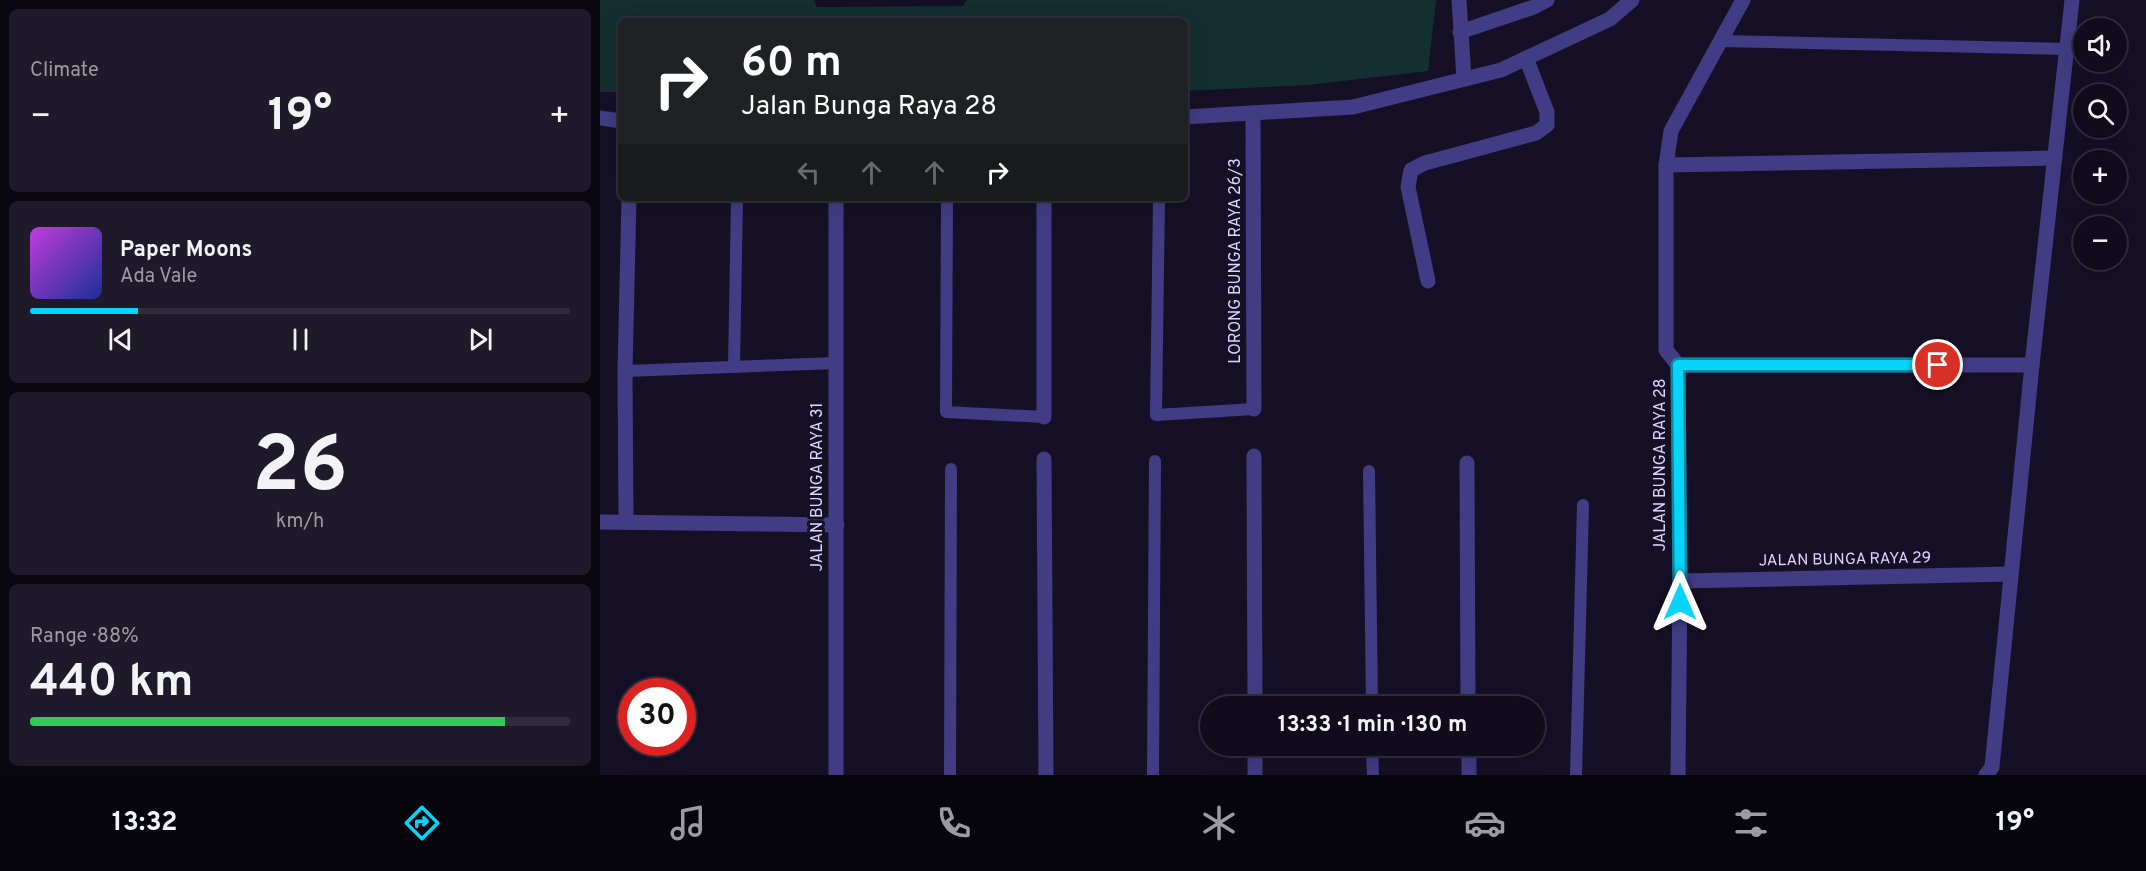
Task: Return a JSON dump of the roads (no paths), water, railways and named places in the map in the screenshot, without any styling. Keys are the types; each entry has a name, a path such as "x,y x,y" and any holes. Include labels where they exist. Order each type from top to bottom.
{"street":[{"path":"1459,0 1464,79"},
{"path":"1460,32 1534,7 1546,0"},
{"path":"1188,117 1353,107 1501,70 1610,19 1632,0"},
{"path":"1678,365 1666,350 1666,165 1671,131 1743,0"},
{"path":"1986,775 1992,767 2032,365 2072,0"},
{"path":"1428,281 1408,187 1411,170 1425,163 1536,133 1546,125 1547,112 1526,58"},
{"name":"LORONG BUNGA RAYA 26/3","path":"1253,113 1254,409"},
{"path":"600,118 618,121"},
{"path":"1666,165 2055,158"},
{"path":"626,522 625,371 629,201"},
{"name":"JALAN BUNGA RAYA 31","path":"836,201 836,775"},
{"path":"1044,201 1044,417"},
{"name":"JALAN BUNGA RAYA 28","path":"1678,775 1680,581 1678,365 2032,365"},
{"path":"1254,456 1255,696"},
{"path":"1044,459 1046,775"},
{"path":"1467,463 1468,696"},
{"path":"600,522 837,525"},
{"name":"JALAN BUNGA RAYA 29","path":"1680,581 2011,574"},
{"path":"1255,756 1255,775"},
{"path":"1469,756 1469,775"}],"lane":[{"path":"1721,41 2067,49"},
{"path":"734,367 737,201"},
{"path":"947,201 946,412 1044,417"},
{"path":"1159,201 1156,415 1254,409"},
{"path":"625,371 836,363"},
{"path":"1154,775 1155,461"},
{"path":"950,775 951,469"},
{"path":"1369,471 1372,696"},
{"path":"1576,775 1583,505"},
{"path":"1372,756 1373,775"}]}
